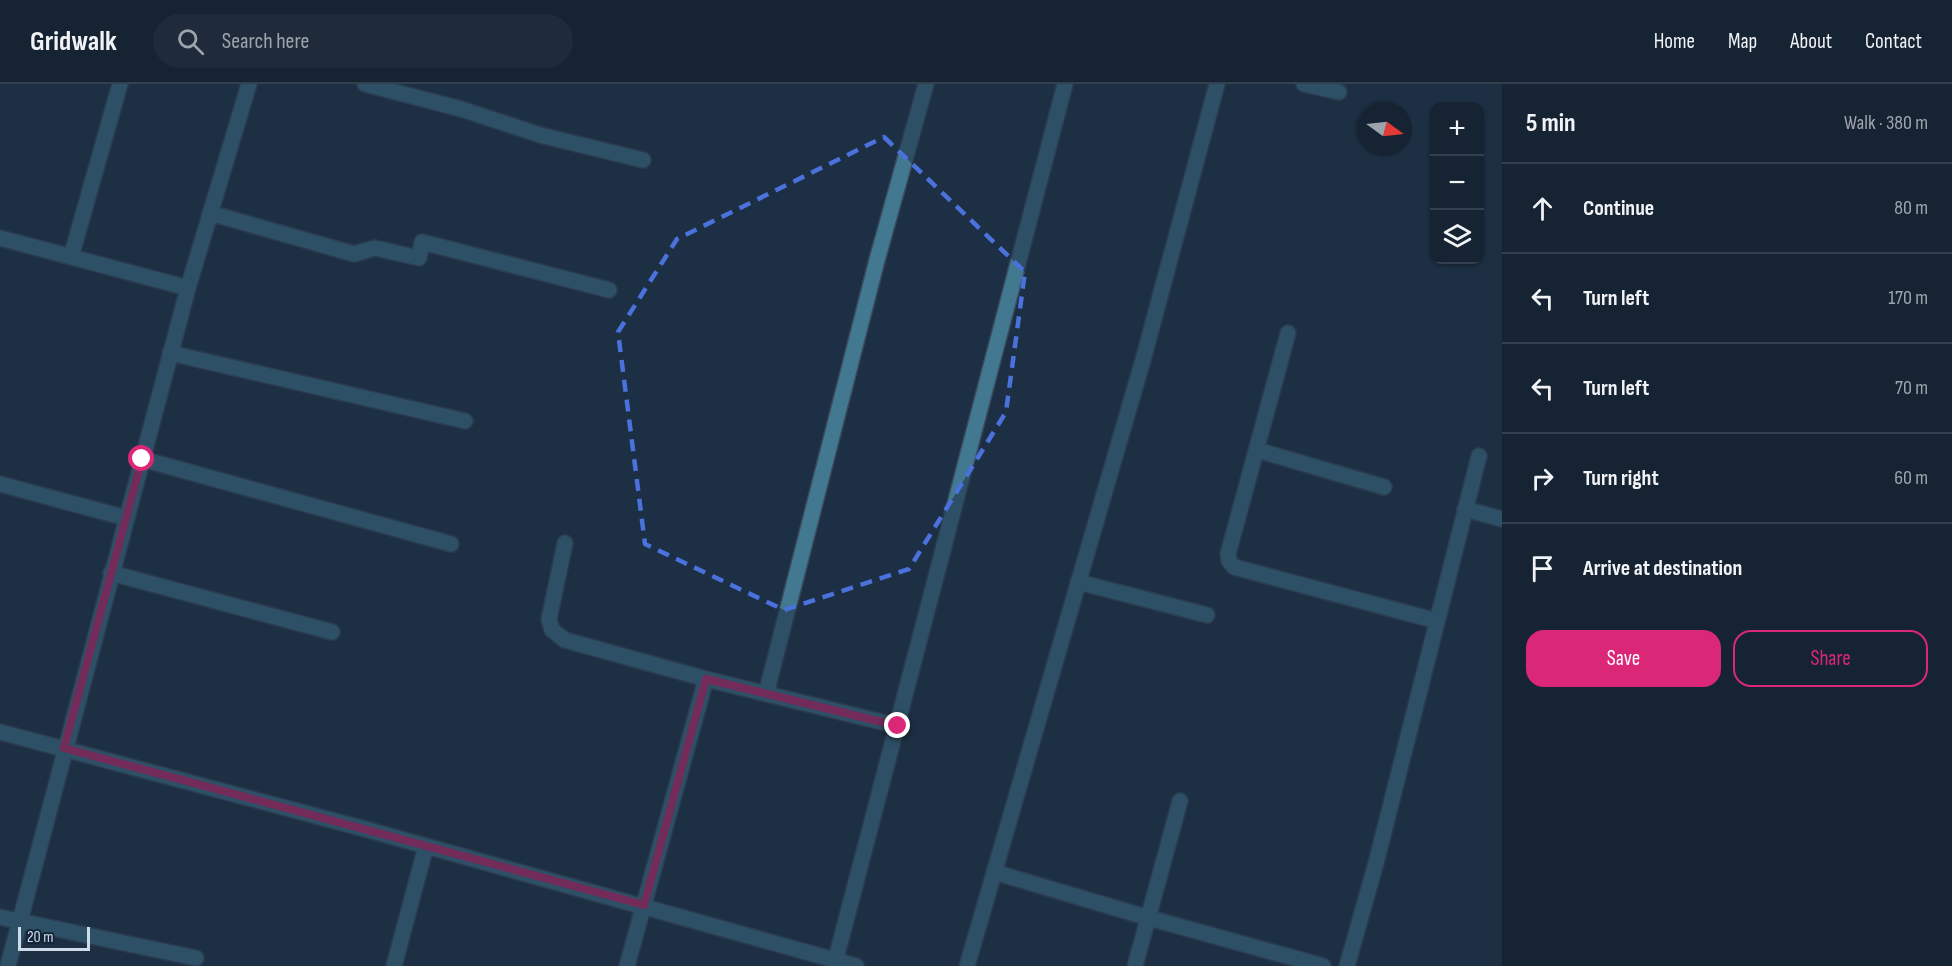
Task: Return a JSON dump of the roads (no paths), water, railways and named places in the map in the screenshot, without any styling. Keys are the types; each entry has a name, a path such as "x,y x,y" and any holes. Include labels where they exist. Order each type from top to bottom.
{"street":[{"path":"71,257 120,84"},
{"path":"8,966 170,353 249,84"},
{"path":"364,84 461,109 540,135 643,160"},
{"path":"766,694 874,271 926,84"},
{"path":"835,963 1065,84"},
{"path":"967,966 1143,360 1216,84"},
{"path":"1304,84 1339,92"},
{"path":"210,213 354,254 375,248 419,258 422,242 609,290"},
{"path":"0,238 188,288"},
{"path":"1288,333 1228,554 1229,561 1234,567 1437,621"},
{"path":"170,353 465,421"},
{"path":"1257,450 1384,487"},
{"path":"1347,966 1376,863 1479,456"},
{"path":"142,459 451,544"},
{"path":"0,484 126,518"},
{"path":"1465,509 1502,519"},
{"path":"566,543 549,619 552,630 566,640 706,679 898,726"},
{"path":"111,573 332,632"},
{"path":"1078,582 1207,615"},
{"path":"627,966 706,679"},
{"path":"0,732 644,905 835,963 856,966"},
{"path":"1135,966 1180,801"},
{"path":"394,966 426,846"},
{"path":"994,872 1323,966"},
{"path":"0,917 196,958"}]}
